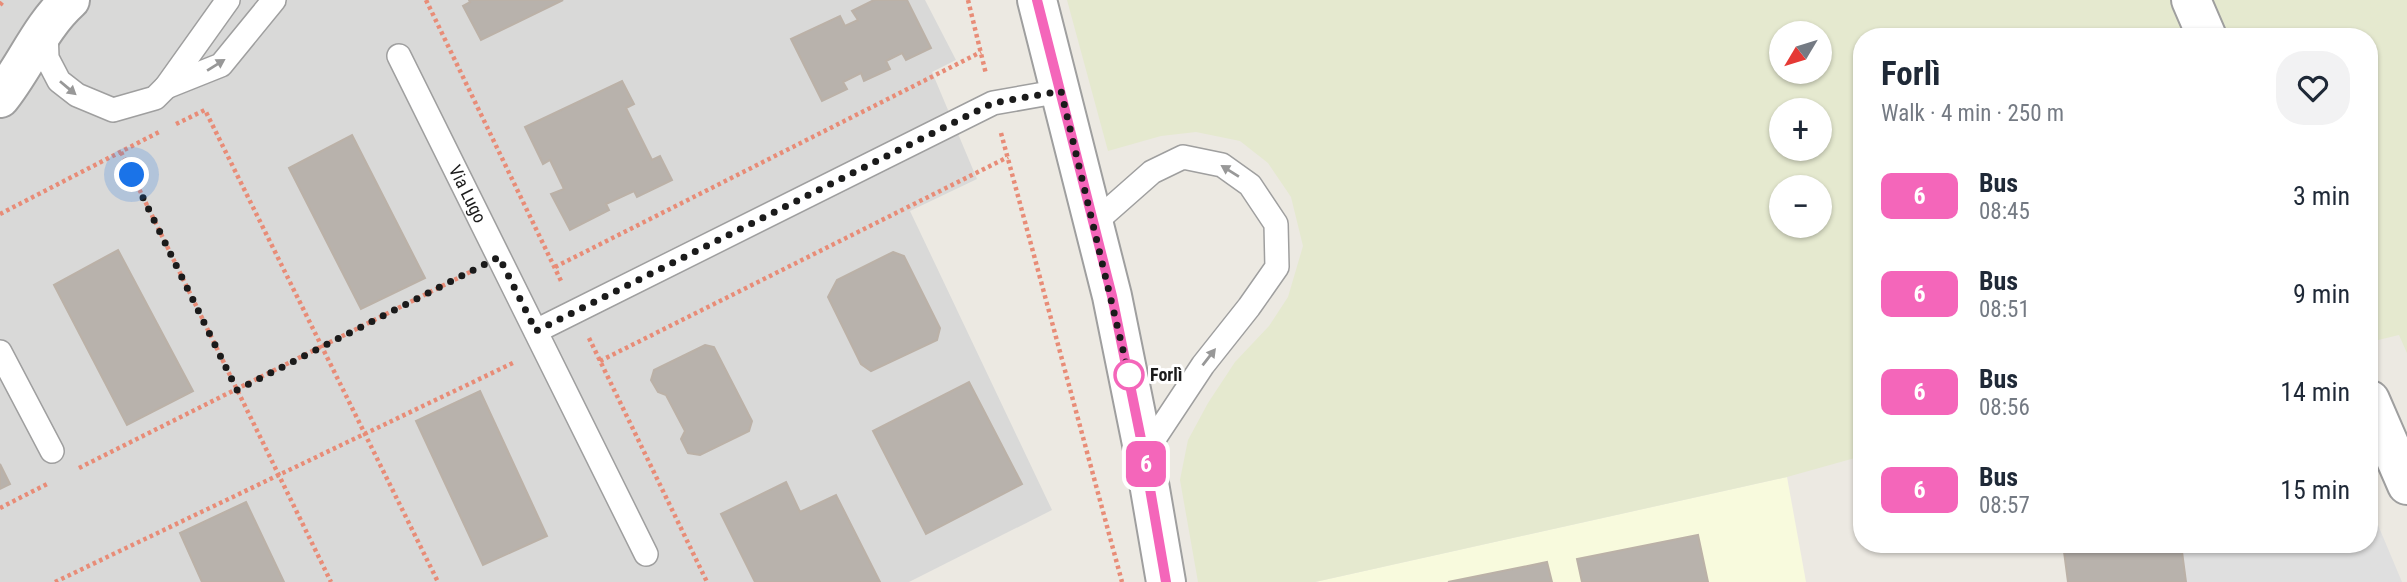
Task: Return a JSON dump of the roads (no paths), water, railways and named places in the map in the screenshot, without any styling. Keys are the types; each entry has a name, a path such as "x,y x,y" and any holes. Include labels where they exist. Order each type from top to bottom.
{"street":[{"path":"1037,0 1112,296 1144,454 1166,582"},
{"path":"2191,0 2203,28"},
{"path":"0,98 58,13"},
{"path":"2378,418 2407,485"}],"lane":[{"path":"58,13 47,58 60,81 77,95 113,110 155,98 166,87 228,0"},
{"path":"166,87 220,65 274,0"},
{"name":"Via Lugo","path":"399,56 646,554"},
{"path":"540,339 993,103 1061,91"},
{"path":"1093,224 1152,172 1183,157 1222,165 1250,185 1276,224 1277,268 1203,365 1144,454"},
{"path":"0,352 52,451"}],"place":[{"name":"Forlì","path":"1129,375"}]}
